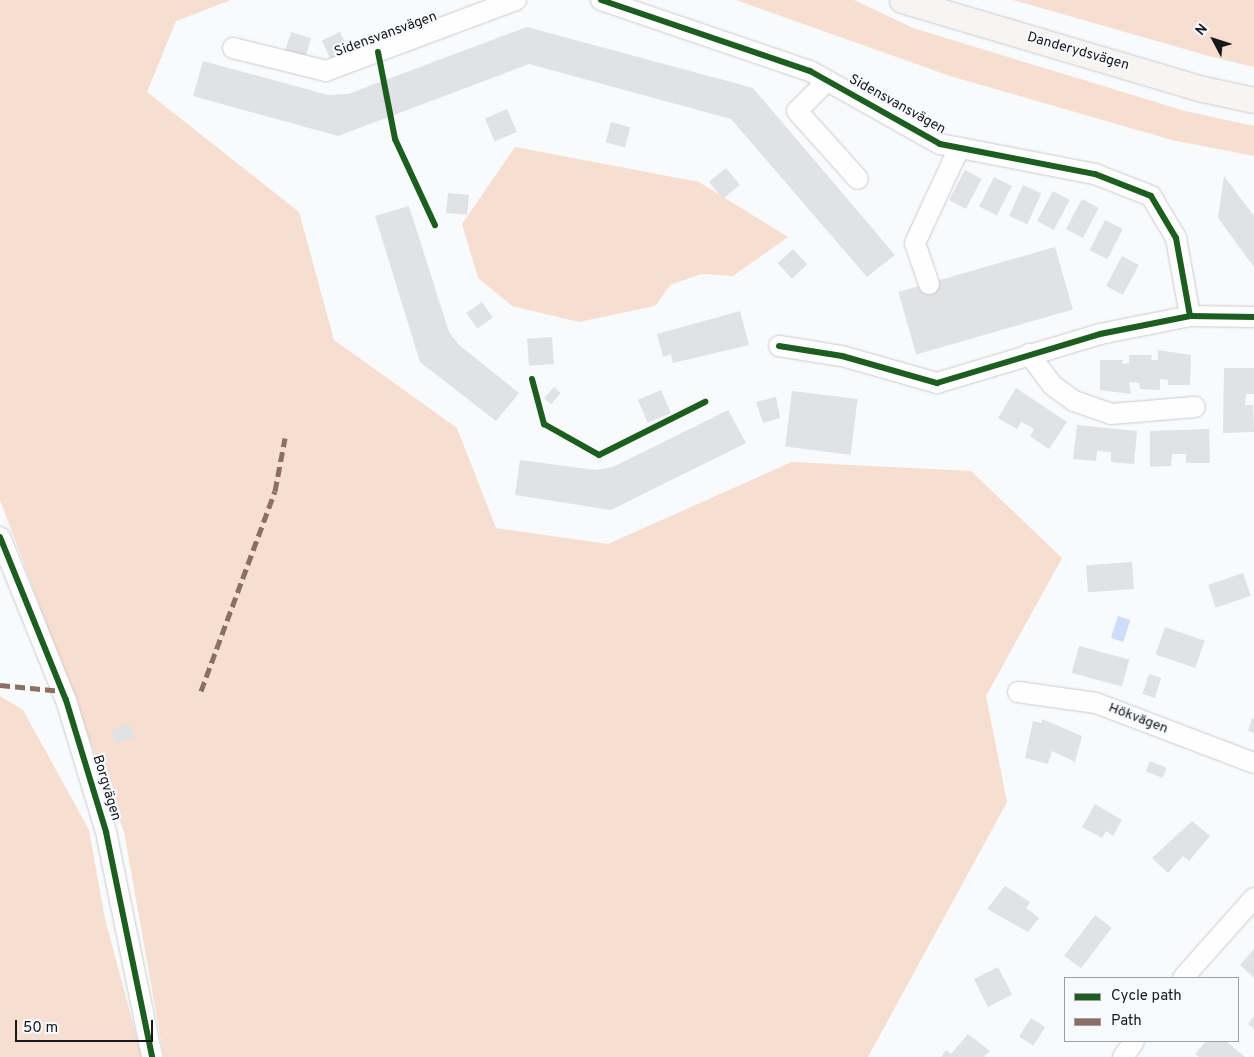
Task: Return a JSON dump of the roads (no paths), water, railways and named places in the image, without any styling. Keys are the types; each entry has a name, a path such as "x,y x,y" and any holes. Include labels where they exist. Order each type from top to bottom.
{"main road":[{"name":"Danderydsvägen","path":"902,0 1203,89 1254,100"}],"street":[{"name":"Sidensvansvägen","path":"233,48 326,71 516,0"},
{"name":"Sidensvansvägen","path":"601,0 810,70 940,144 1095,174 1151,196 1176,238 1190,316"},
{"name":"Sidensvansvägen","path":"827,81 797,111 858,179"},
{"path":"929,284 915,243 959,148"},
{"path":"779,346 842,356 937,383 1029,354 1190,316 1254,317"},
{"path":"1029,354 1052,385 1074,401 1111,414 1195,407"},
{"name":"Borgvägen","path":"0,537 66,700 106,832 152,1057"},
{"name":"Hökvägen","path":"1018,692 1096,703 1254,763"},
{"path":"1183,977 1252,903"},
{"path":"1123,1057 1133,1042"}],"water":[{"path":"1118,616 1130,620 1123,642 1111,638"}]}
